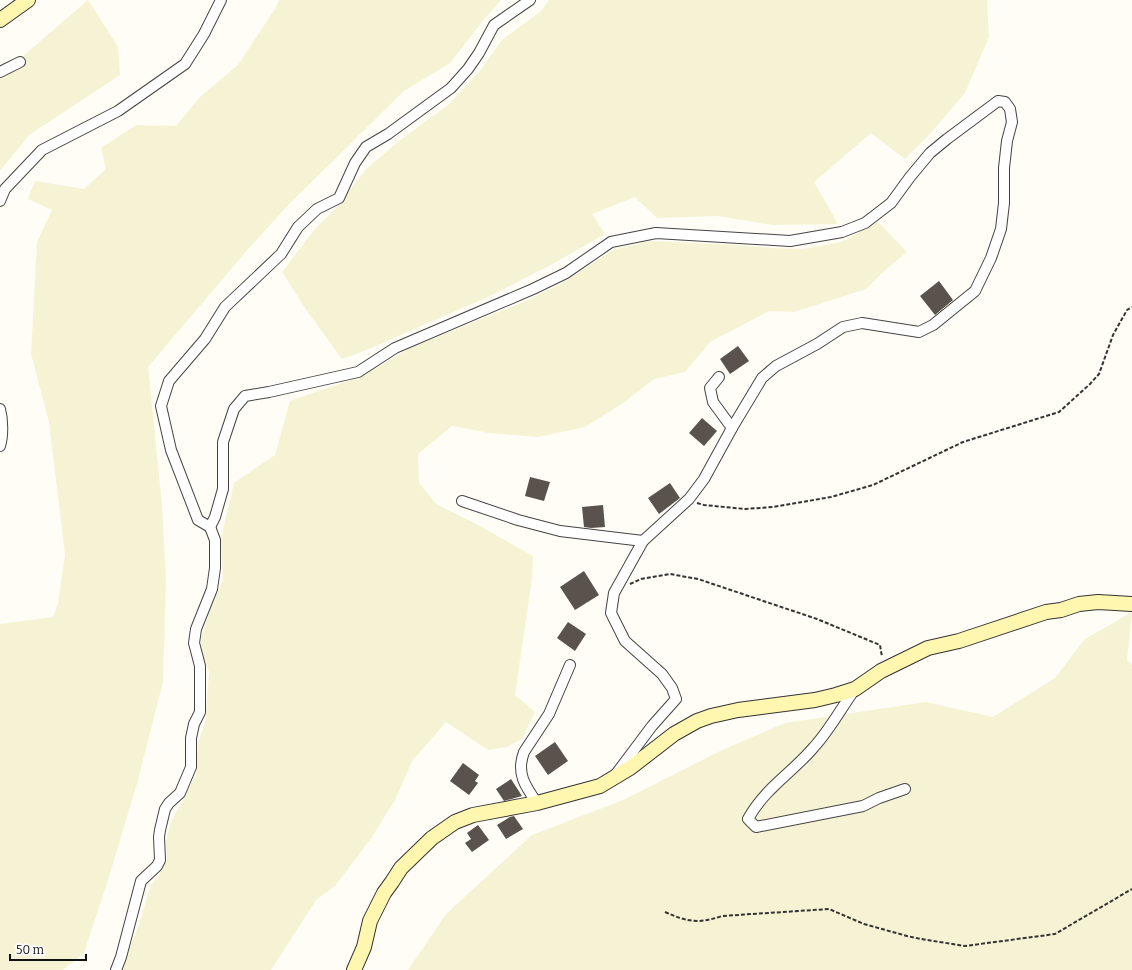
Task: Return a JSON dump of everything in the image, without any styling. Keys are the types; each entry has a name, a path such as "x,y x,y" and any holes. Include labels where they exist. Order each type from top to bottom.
{"street":[{"path":"0,20 28,0"},
{"path":"0,201 6,189 42,150 118,111 185,64 204,34 221,0"},
{"path":"116,970 121,958 141,881 153,871 160,860 159,837 165,809 180,793 192,767 192,738 194,724 200,712 200,666 194,643 196,629 212,589 215,568 215,540 210,527 198,520 171,450 161,406 169,380 205,339 225,307 281,254 298,227 317,209 339,198 355,163 366,147 388,134 450,88 468,69 480,53 494,25 530,0"},
{"path":"0,72 20,62"},
{"path":"210,527 215,517 223,489 223,442 234,409 245,396 358,372 395,348 533,289 559,276 611,242 656,233 790,241 842,232 864,223 891,203 910,177 930,154 947,138 998,101 1005,102 1010,109 1012,122 1007,141 1004,168 1004,203 1001,229 991,258 975,291 933,325 920,332 862,323 843,327 817,344 776,366 762,378 704,479 688,499 643,541 614,593 611,613 625,641 662,674 672,688 676,699 652,726 614,777"},
{"path":"719,377 710,388 713,402 732,428"},
{"path":"0,409 2,442 0,446"},
{"path":"462,501 518,520 560,531 643,541"},
{"path":"354,970 364,947 370,921 384,893 401,868 432,838 454,822 473,815 537,804 600,786 630,768 686,726 712,716 738,710 815,700 855,689 882,671 928,648 959,641 1046,612 1061,610 1079,604 1098,602 1132,604"},
{"path":"537,804 526,787 520,765 524,752 549,714 570,665"},
{"path":"855,689 814,747 764,795 755,806 748,819 756,827 855,808 905,789"}],"path":[{"path":"688,499 704,505 745,509 802,503 831,497 873,485 963,442 1059,412 1099,374 1113,335 1127,310 1132,307"},
{"path":"614,593 641,578 670,574 698,579 817,618 880,645 882,671"},
{"path":"665,912 678,918 692,921 706,921 722,916 829,909 864,924 892,932 921,939 965,946 1056,934 1132,889"}],"shaded area":[{"path":"88,0 118,47 120,75 29,135 0,171 0,76"},
{"path":"279,0 501,0 450,63 404,91 289,204 249,248 148,367 162,504 166,580 163,682 138,780 84,953 63,970 0,970 0,624 53,617 58,603 65,555 49,422 31,354 37,242 52,210 28,199 35,181 84,189 106,169 101,148 136,125 176,126 200,97 238,65 275,9"},
{"path":"549,0 987,0 989,37 965,93 929,135 905,159 871,133 814,182 838,224 772,225 718,216 657,218 635,197 592,214 605,234 549,266 490,296 364,351 342,359 307,311 282,272 314,230 338,206 366,169 399,141 448,105 479,72 502,40 541,11"},
{"path":"878,222 907,252 883,272 866,289 794,312 769,311 710,342 685,372 654,379 623,403 585,427 538,437 489,433 452,426 418,454 419,483 436,504 478,525 533,556 532,578 515,695 535,712 522,739 507,747 488,750 446,722 412,761 395,800 372,837 335,886 316,900 271,970 120,970 136,933 151,885 159,875 167,859 166,840 171,822 196,775 198,742 205,723 209,672 203,656 201,639 210,611 223,580 221,539 234,483 275,455 290,401 353,379 378,367 410,348 528,300 564,282 615,249 651,241 803,249 841,242"},
{"path":"1132,612 1127,660 1132,665 1132,970 408,970 446,914 532,835 623,800 720,751 785,723 926,702 993,717 1055,678 1085,639"}],"building":[{"path":"939,281 953,300 935,315 920,296"},
{"path":"738,346 749,361 730,374 720,359"},
{"path":"702,418 717,431 704,446 689,433"},
{"path":"530,477 550,482 544,501 525,496"},
{"path":"670,483 680,498 659,514 648,498"},
{"path":"603,505 605,527 584,527 582,507"},
{"path":"584,571 599,595 575,610 560,587"},
{"path":"568,622 586,634 575,651 557,638"},
{"path":"555,742 568,761 548,775 535,756"},
{"path":"463,763 479,775 475,781 478,783 469,795 450,781"},
{"path":"511,779 522,796 504,801 496,789"},
{"path":"514,816 523,829 506,839 497,825"},
{"path":"478,825 489,840 472,852 465,843 471,839 467,833"}]}
